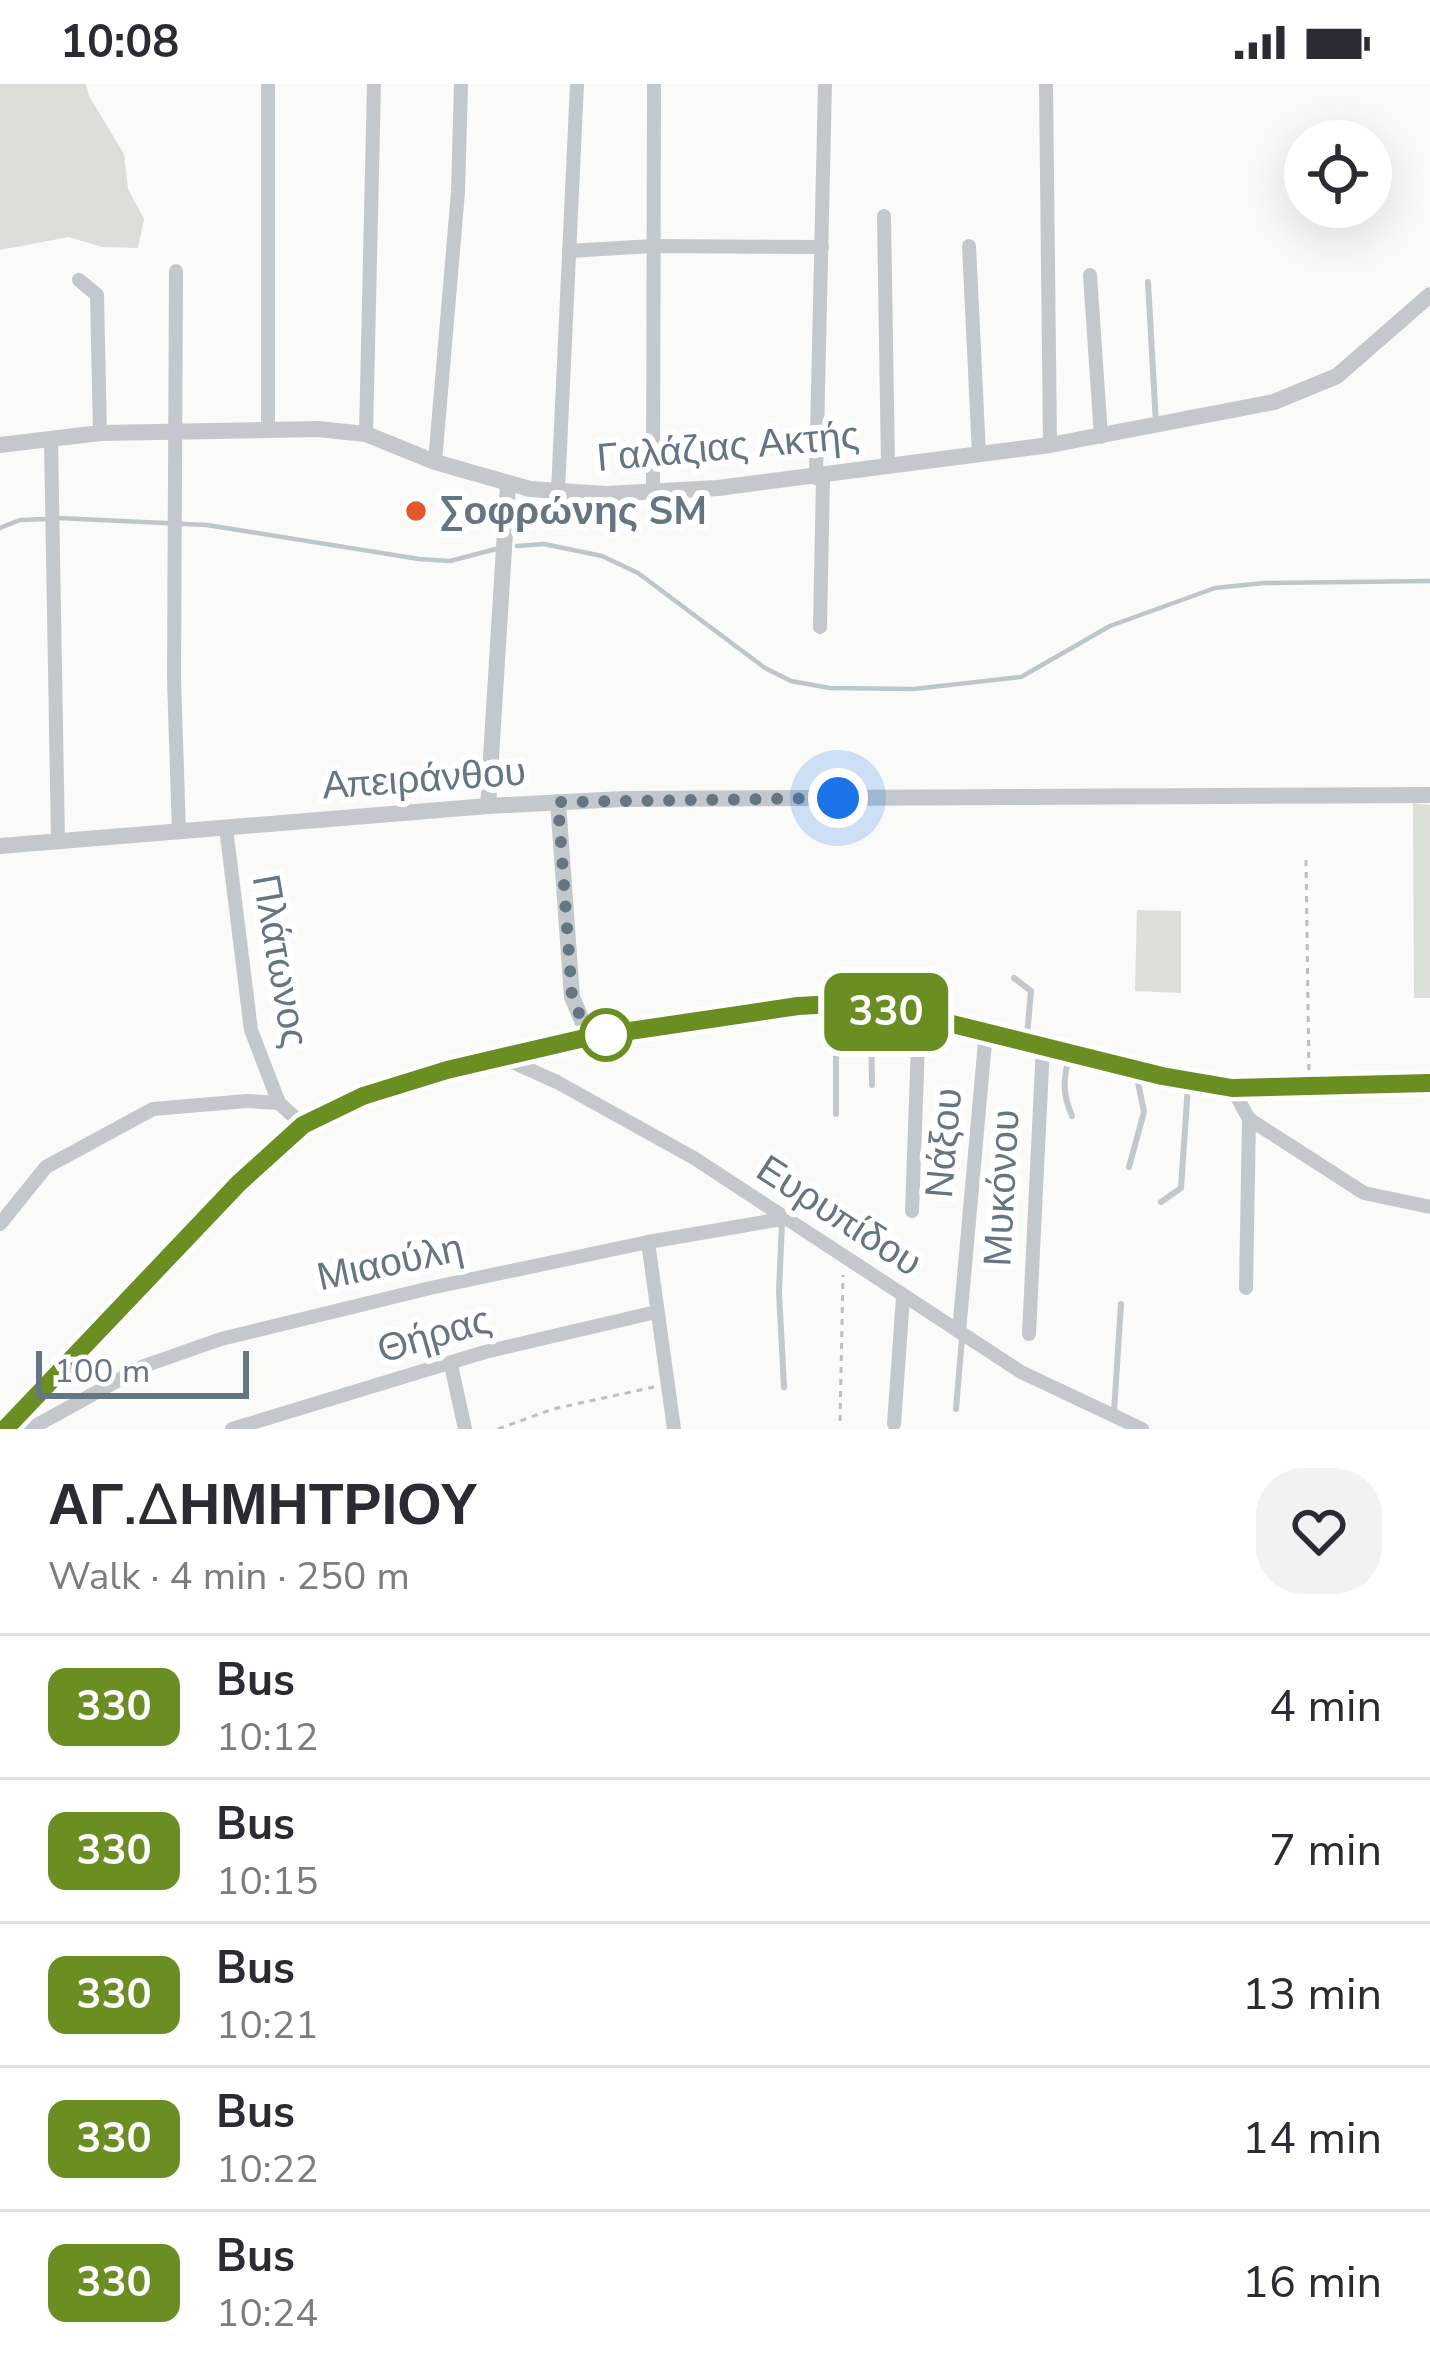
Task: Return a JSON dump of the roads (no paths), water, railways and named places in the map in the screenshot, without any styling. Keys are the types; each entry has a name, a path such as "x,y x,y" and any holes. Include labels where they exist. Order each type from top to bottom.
{"street":[{"path":"268,84 268,431"},
{"path":"366,434 374,84"},
{"path":"435,462 458,193 461,84"},
{"path":"558,491 578,84"},
{"path":"653,493 654,84"},
{"path":"820,627 825,84"},
{"path":"1046,84 1050,445"},
{"path":"884,216 888,466"},
{"path":"568,251 652,246 822,248"},
{"path":"969,246 980,454"},
{"path":"176,271 174,679 179,832"},
{"path":"1090,274 1101,437"},
{"path":"79,280 97,295 100,434"},
{"name":"Γαλάζιας Ακτής","path":"0,446 100,434 318,429 366,434 508,484 558,491 653,493 820,477 1101,437 1246,410 1337,376 1430,295"},
{"path":"51,439 58,842"},
{"path":"488,806 508,484"},
{"name":"Απειράνθου","path":"0,847 488,806 689,797 1430,795"},
{"path":"558,802 572,997 589,1037"},
{"name":"Πλάτωνος","path":"226,828 250,1030 280,1103"},
{"path":"5,1429 239,1183 303,1125 363,1096 501,1057 589,1037 836,1004 920,1016 1135,1070 1232,1088 1430,1083"},
{"path":"912,1211 920,1016"},
{"name":"Νάξου","path":"961,1334 986,1030"},
{"name":"Μυκόνου","path":"1029,1334 1035,1042"},
{"name":"Ευρυπίδου","path":"501,1057 557,1082 694,1158 1022,1372 1142,1429"},
{"path":"1232,1088 1249,1119 1364,1193 1430,1207"},
{"path":"0,1224 46,1167 153,1108 280,1103 303,1125"},
{"path":"1246,1288 1249,1119"},
{"name":"Μιαούλη","path":"30,1429 144,1366 221,1339 307,1315 648,1242 782,1219"},
{"path":"648,1242 674,1429"},
{"path":"894,1424 902,1297"},
{"name":"Θήρας","path":"232,1429 485,1352 656,1312"},
{"path":"451,1365 465,1429"}],"lane":[{"path":"1148,281 1156,428"},
{"path":"1014,978 1031,991 1035,1042"},
{"path":"836,1004 836,1114"},
{"path":"871,1009 872,1085"},
{"path":"1071,1051 1063,1079 1072,1116"},
{"path":"1129,1167 1144,1112 1135,1070"},
{"path":"1161,1202 1180,1188 1188,1082"},
{"path":"782,1219 779,1292 784,1387"},
{"path":"1114,1416 1121,1304"},
{"path":"956,1409 961,1334"}],"waterway":[{"path":"58,518 207,525 419,559 450,561 496,549"},
{"path":"0,528 20,520 47,519"},
{"path":"517,546 544,544 602,556 638,573 765,668 791,681 830,688 914,689 1021,677 1110,626 1215,588 1430,581"}],"place":[{"name":"Σοφρώνης SM","path":"416,511"}]}
